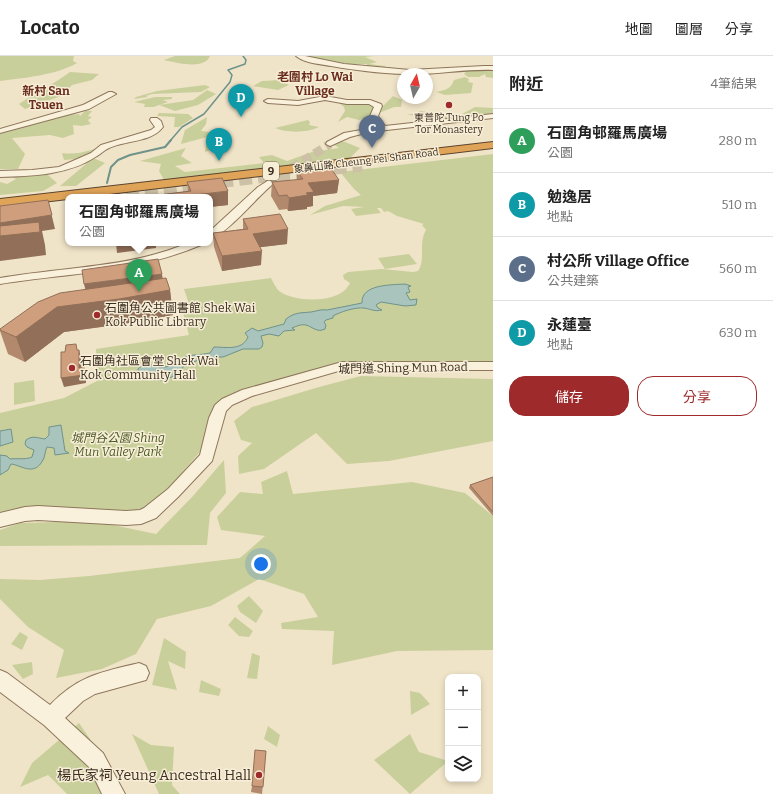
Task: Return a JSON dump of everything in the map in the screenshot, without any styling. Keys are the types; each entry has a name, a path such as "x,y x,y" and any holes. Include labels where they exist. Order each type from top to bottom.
{"highway":[{"name":"象鼻山路 Cheung Pei Shan Road","path":"89,194 493,145"},
{"name":"象鼻山路 Cheung Pei Shan Road","path":"362,165 493,150"},
{"name":"象鼻山路 Cheung Pei Shan Road","path":"0,203 65,197"},
{"path":"0,199 48,199"},
{"name":"象鼻山路 Cheung Pei Shan Road","path":"0,208 48,199 65,200"},
{"path":"0,211 48,199"}],"street":[{"path":"299,56 329,64 399,72 422,72 461,67 493,68"},
{"path":"0,131 90,106 112,94"},
{"path":"268,101 298,103 320,94 348,102 364,102 376,105 378,108 374,116 383,128"},
{"path":"330,144 352,134 383,128 435,124 493,116"},
{"path":"0,174 54,171 66,168 94,155 104,147 154,132 159,127 158,123 154,120"},
{"path":"213,234 269,183"},
{"path":"2,281 139,261 168,255 190,246"},
{"name":"城門道 Shing Mun Road","path":"0,520 17,515 38,513 126,518 150,513 173,493 207,457 216,418 220,408 227,402 247,393 342,366 493,366"},
{"path":"51,718 77,694 86,689 107,681 139,673"},
{"path":"0,680 51,718 96,760 114,794"}],"green space":[{"path":"0,56 74,56 73,61 77,63 50,73 0,81"},
{"path":"175,56 210,56 202,63 196,64 183,64 164,60"},
{"path":"305,56 375,56 365,57 377,62 369,64 385,66 385,68 367,67 367,64 349,64"},
{"path":"493,68 493,78 486,77 485,74 479,77 468,77 464,74 468,69"},
{"path":"70,72 99,74 92,80 72,85 61,96 25,109 19,104 58,80"},
{"path":"465,77 469,79 468,82 473,83 471,93 445,95 436,92 445,90 453,83 454,80"},
{"path":"280,80 289,85 278,90 253,86 262,81"},
{"path":"205,85 210,87 201,92 152,94 146,96 148,97 134,99 136,97 157,91"},
{"path":"207,90 216,94 198,105 175,111 159,105 193,100"},
{"path":"393,96 397,98 397,104 401,104 401,107 394,107 379,113 382,107"},
{"path":"155,97 172,97 172,99 163,100 168,102 154,107 144,107 145,104 134,102"},
{"path":"338,102 369,103 375,105 371,116 359,120 347,117 338,122 345,111 344,107"},
{"path":"475,107 493,108 493,119 462,114"},
{"path":"85,111 92,111 88,116 92,117 88,120 91,124 82,126 73,125 74,134 63,138 50,135 12,138 25,154 18,169 0,169 0,134 65,115 79,114 80,116"},
{"path":"419,111 458,115 460,118 435,121 434,118 428,114 421,117 406,114 417,114"},
{"path":"159,113 188,114 193,118 179,127 174,127 175,117 157,116"},
{"path":"207,117 206,124 201,131 213,132 220,146 205,152 207,137 181,144 185,130"},
{"path":"308,120 310,122 309,125 319,127 297,132 275,128"},
{"path":"327,140 345,142 360,148 350,158 164,180 159,171 161,164 140,161 186,148 181,156 192,163 175,166 185,172 264,163 259,157 272,155 287,161 312,152 339,148"},
{"path":"102,146 108,148 98,154 81,158 64,160 62,153 83,152"},
{"name":"城門谷公園 Shing Mun Valley Park","path":"493,154 493,364 355,365 224,401 205,446 169,488 148,509 134,512 45,507 17,509 0,515 0,413 64,398 97,381 96,349 189,335 181,305 189,304 184,289 271,278 278,290 286,295 312,300 331,297 345,290 350,283 344,279 343,275 348,272 382,269 413,272 418,271 422,262 422,240 426,230 422,225 424,224 397,216 388,211 384,212 381,208 377,208 381,213 356,216 351,209 364,207 343,206 310,215 325,206 361,195 340,172"},
{"path":"93,158 105,163 76,186 60,186"},
{"path":"42,173 48,175 57,183 43,191 0,195 0,182 7,184 16,179 8,175"},
{"path":"409,254 417,264 385,269 378,258"},
{"path":"361,376 493,379 493,441 389,461 347,464 316,433 264,469 239,474 238,456 252,443 241,440 234,421 252,407"},
{"path":"34,380 35,401 14,405 14,383"},
{"path":"224,460 226,493 210,513 207,545 0,546 0,530 20,523 94,521 156,534 193,496"},
{"path":"287,471 293,494 412,482 465,493 493,516 493,650 397,651 332,665 334,631 282,629 281,623 318,617 304,594 259,579 211,606 157,619 136,654 102,669 56,678 64,650 28,627 0,599 0,579 40,580 89,576 240,558 265,536 221,530 217,517 240,492 263,494 261,482"},
{"path":"249,596 263,611 256,623 240,612 237,606"},
{"path":"235,617 253,631 249,637 239,636 228,625"},
{"path":"20,632 28,637 22,650 11,644"},
{"path":"164,638 186,652 185,669 168,661 177,690 152,685"},
{"path":"252,653 260,656 257,679 247,678"},
{"path":"32,662 33,674 23,679 12,665"},
{"path":"201,680 221,689 219,696 199,692"},
{"path":"410,691 420,693 430,704 411,715"},
{"path":"79,723 112,771 110,794 67,794 48,775 20,787 32,763"},
{"path":"268,726 280,735 277,747 264,739"},
{"path":"132,734 151,745 174,747 172,785 180,794 159,794"},
{"path":"410,734 419,752 445,760 445,764 410,794 374,760"}],"water":[{"path":"405,284 411,286 408,287 410,292 406,293 410,300 417,299 416,305 405,306 381,302 376,305 382,310 379,311 364,308 348,310 326,320 324,322 326,325 325,329 317,330 306,325 299,325 292,328 295,330 284,331 279,336 269,334 261,336 263,343 262,347 259,349 243,349 223,357 201,359 184,366 177,375 164,380 154,380 139,375 138,369 144,365 165,367 188,356 210,353 214,347 228,348 238,346 248,337 245,333 252,328 258,331 284,324 286,319 295,314 327,310 362,303 366,292 371,289 385,285"},
{"path":"61,425 65,451 69,453 55,455 54,448 47,447 43,460 36,468 27,469 11,464 8,470 0,475 0,455 7,456 10,459 24,459 32,457 34,450 27,447 25,444 26,440 33,437 45,439 49,435 49,427"},
{"path":"11,429 13,442 0,446 0,431"}],"building":[{"path":"330,167 339,180 308,183 314,192 306,193 308,195 289,198 287,195 279,196 272,182 303,179 297,171"},
{"path":"222,178 228,191 203,194 167,194 191,191 187,182"},
{"path":"48,200 52,215 0,223 0,206"},
{"path":"280,214 288,229 253,234 262,251 222,256 213,233 248,229 243,219"},
{"path":"39,222 40,232 0,236 0,226"},
{"path":"158,259 162,274 84,284 82,270"},
{"path":"166,278 170,290 119,299 57,307 16,337 0,330 38,302 60,293"},
{"name":"石圍角社區會堂 Shek Wai Kok Community Hall","path":"76,344 77,350 79,350 79,368 84,367 84,375 61,378 61,352 65,352 66,345"},
{"path":"493,477 493,512 470,485"},
{"name":"楊氏家祠 Yeung Ancestral Hall","path":"255,750 266,751 263,787 252,786"}],"waterway":[{"path":"170,141 182,127 204,114 230,82 232,75 228,70 245,64 246,60 243,56"},
{"path":"107,183 111,167 118,160 130,155 165,147 171,140"}],"tunnel":[{"path":"269,183 330,144"},
{"path":"114,194 362,165"}],"place":[{"name":"東普陀 Tung Po Tor Monastery","path":"449,105"},
{"name":"永蓮臺","path":"241,117"},
{"name":"村公所 Village Office","path":"372,148"},
{"name":"勉逸居","path":"219,161"},
{"name":"石圍角邨羅馬廣場","path":"139,292"},
{"name":"石圍角公共圖書館 Shek Wai Kok Public Library","path":"97,315"},
{"name":"石圍角社區會堂 Shek Wai Kok Community Hall","path":"72,368"},
{"name":"楊氏家祠 Yeung Ancestral Hall","path":"259,775"}],"district":[{"name":"老圍村 Lo Wai Village","path":"315,84"},
{"name":"新村 San Tsuen","path":"46,98"}]}
